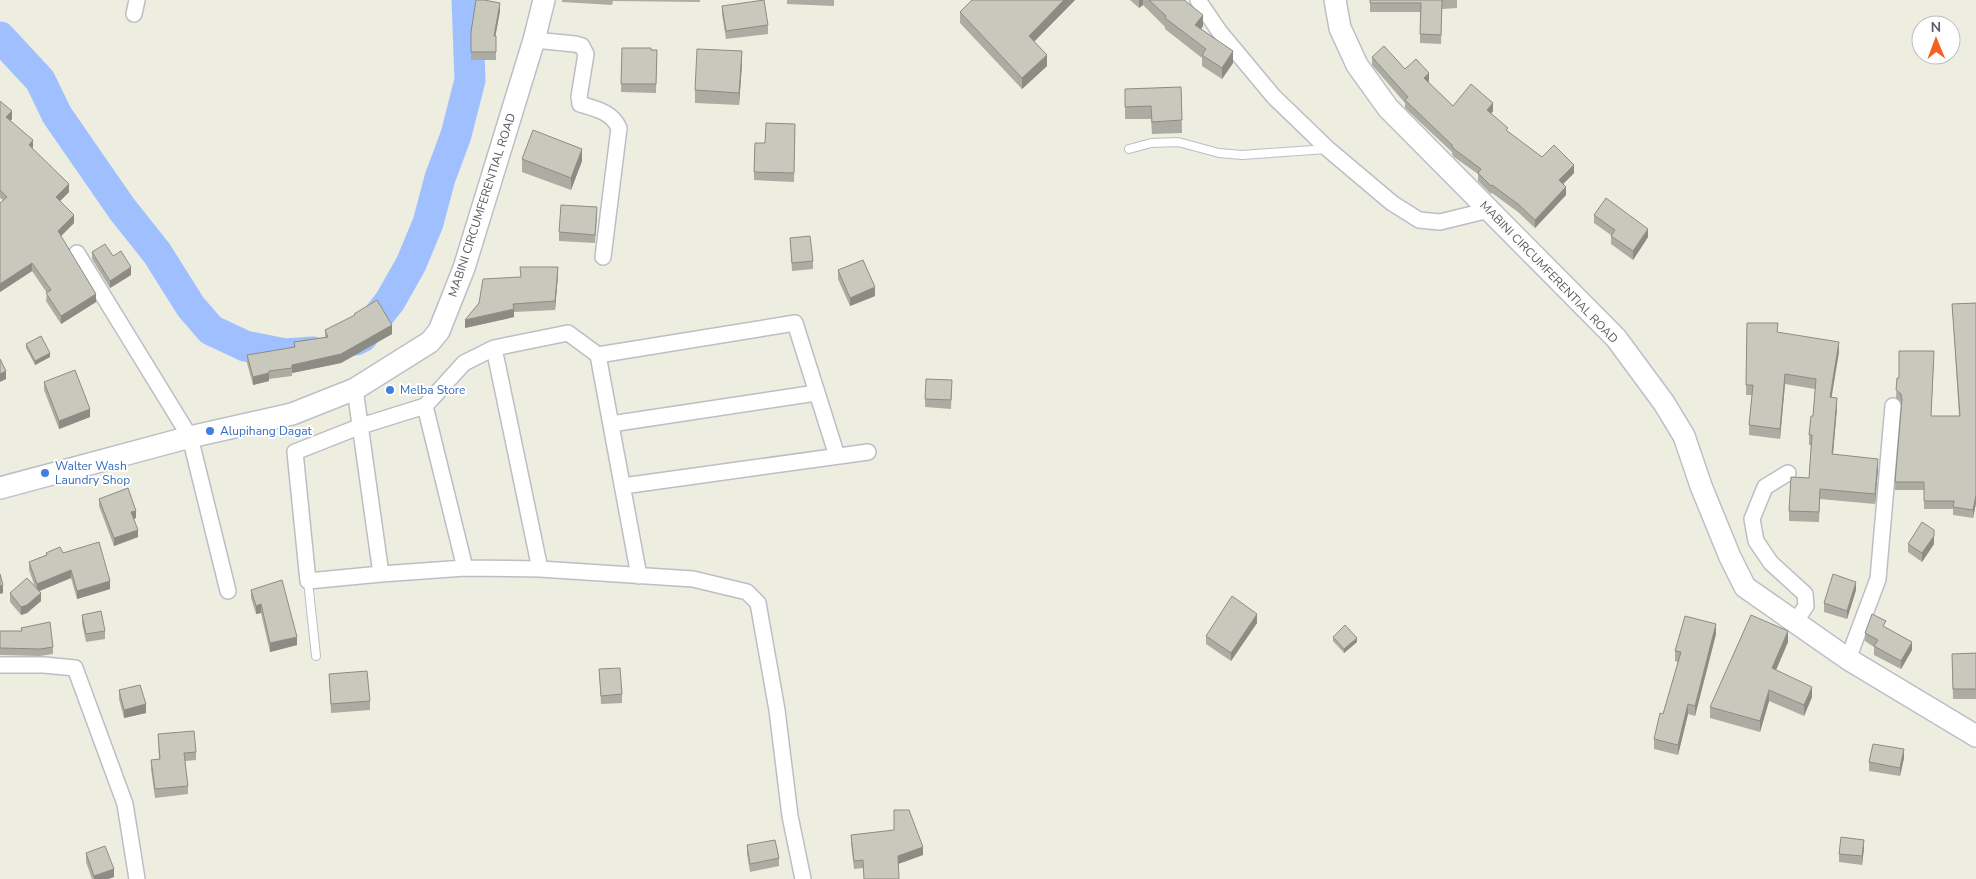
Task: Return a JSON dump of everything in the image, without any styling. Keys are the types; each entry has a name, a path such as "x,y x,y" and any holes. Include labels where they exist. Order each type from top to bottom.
{"main road":[{"name":"MABINI CIRCUMFERENTIAL ROAD","path":"0,488 190,437 292,414 355,389 430,342 439,331 464,268 534,40 544,0"},
{"name":"MABINI CIRCUMFERENTIAL ROAD","path":"1335,0 1340,28 1357,65 1388,108 1616,338 1659,396 1684,436 1701,486 1730,557 1746,587 1848,659 1976,736"}],"street":[{"path":"1198,0 1219,31 1274,97 1328,149 1392,203 1419,220 1440,222 1489,210"},
{"path":"534,40 582,46 586,54 579,97 580,104 609,114 619,128 603,257"},
{"path":"77,253 190,437 228,591"},
{"path":"598,355 795,323 837,456"},
{"path":"639,576 598,355 568,333 494,348 464,363 425,406 361,426 295,452 308,581 465,568 540,569 639,576 692,579 747,592 758,603 777,710 790,816 803,879"},
{"path":"494,348 540,569"},
{"path":"355,389 382,574"},
{"path":"611,424 816,393"},
{"path":"425,406 465,568"},
{"path":"1848,659 1878,579 1893,406"},
{"path":"623,486 868,452"},
{"path":"1788,473 1765,487 1752,519 1756,541 1766,556 1805,594 1806,606 1796,622"},
{"path":"0,665 44,665 75,668 125,804 137,879"}],"lane":[{"path":"1130,149 1151,143 1178,142 1218,153 1242,155 1328,149"},
{"path":"308,581 316,656"}],"building":[{"path":"476,0 500,3 494,36 496,36 496,52 471,52 471,32"},
{"path":"764,0 768,25 726,31 722,6"},
{"path":"972,0 1064,0 1029,36 1047,55 1022,78 960,12"},
{"path":"1149,0 1184,0 1203,15 1195,25 1233,51 1222,68 1202,55 1206,49 1165,18 1166,16"},
{"path":"1370,0 1442,0 1441,35 1420,34 1421,3 1370,3"},
{"path":"1384,46 1405,69 1416,59 1429,73 1424,78 1453,106 1471,84 1493,103 1487,110 1508,128 1506,130 1542,157 1554,145 1574,165 1559,180 1566,187 1535,220 1518,204 1491,186 1478,173 1481,169 1454,149 1405,100 1408,97 1372,57"},
{"path":"622,48 651,48 651,50 657,50 656,84 621,84"},
{"path":"697,49 742,51 739,93 695,90"},
{"path":"1181,87 1182,120 1152,122 1151,106 1125,107 1125,89"},
{"path":"0,101 12,111 6,117 33,140 29,145 69,184 56,197 74,215 58,231 96,294 61,316 46,293 51,290 32,263 0,284 0,203 7,197 0,190"},
{"path":"766,123 795,124 794,173 754,172 755,143 765,143"},
{"path":"533,130 582,149 571,178 522,159"},
{"path":"1606,198 1648,229 1633,251 1611,236 1615,230 1594,215"},
{"path":"561,205 597,207 595,235 559,232"},
{"path":"810,236 813,261 792,263 790,238"},
{"path":"105,244 113,256 121,251 131,267 110,281 92,252"},
{"path":"863,260 875,287 850,298 838,270"},
{"path":"520,267 558,267 555,301 513,304 514,309 465,320 479,303 483,279 521,277"},
{"path":"377,300 392,325 341,354 292,365 292,368 269,371 269,373 253,377 247,355 295,347 294,342 328,337 325,330 355,315"},
{"path":"1976,303 1976,495 1973,510 1953,507 1954,501 1924,501 1924,482 1895,482 1902,399 1901,394 1896,390 1897,378 1899,378 1899,351 1934,351 1931,416 1960,416 1952,304"},
{"path":"1747,323 1778,323 1777,332 1839,342 1830,397 1837,398 1832,454 1878,459 1875,494 1820,489 1819,512 1789,511 1791,477 1809,478 1812,435 1809,435 1811,416 1813,416 1816,379 1785,374 1780,429 1749,425 1753,385 1746,385"},
{"path":"41,336 50,353 35,361 26,344"},
{"path":"0,359 6,371 0,374"},
{"path":"75,370 90,409 59,421 44,382"},
{"path":"926,379 952,380 951,400 925,399"},
{"path":"128,488 136,511 131,512 138,530 114,538 99,499"},
{"path":"1922,522 1934,530 1934,536 1922,553 1908,544"},
{"path":"99,542 110,581 77,591 71,570 37,584 29,562 47,555 46,553 60,547 63,553"},
{"path":"0,574 3,585 0,586"},
{"path":"1833,574 1856,582 1847,611 1824,603"},
{"path":"27,578 41,593 27,605 21,607 10,593"},
{"path":"282,580 297,637 270,643 261,604 256,606 251,590"},
{"path":"1232,596 1257,614 1231,653 1206,636"},
{"path":"101,611 105,631 86,634 82,615"},
{"path":"1872,614 1886,621 1883,626 1912,642 1901,661 1874,646 1878,640 1865,633"},
{"path":"1751,615 1788,631 1772,668 1812,687 1804,705 1769,690 1760,721 1710,707"},
{"path":"1685,616 1716,624 1695,706 1688,704 1678,745 1654,739 1660,713 1663,714 1681,652 1675,651"},
{"path":"50,622 53,647 40,649 0,648 0,631 22,631 21,628"},
{"path":"1345,625 1357,638 1344,649 1333,637"},
{"path":"1976,653 1976,689 1953,689 1952,654"},
{"path":"620,668 622,694 601,696 599,669"},
{"path":"367,671 370,701 331,704 329,674"},
{"path":"140,685 146,704 124,710 119,690"},
{"path":"194,731 196,752 184,753 188,786 155,789 151,760 160,759 158,734"},
{"path":"1873,744 1904,749 1900,768 1869,762"},
{"path":"894,810 909,810 923,847 898,856 899,879 864,879 863,860 854,861 851,835 894,830"},
{"path":"1841,837 1864,840 1862,856 1839,854"},
{"path":"775,840 779,858 750,864 747,845"},
{"path":"105,846 114,869 94,876 86,853"}],"waterway":[{"path":"356,340 362,337 390,301 411,264 428,223 440,178 456,135 470,80 467,0"},
{"path":"0,37 40,80 57,115 122,209 157,253 191,307 211,330 245,346 285,354 313,352"}],"place":[{"name":"Melba Store","path":"390,390"},
{"name":"Alupihang Dagat","path":"210,431"},
{"name":"Walter Wash Laundry Shop","path":"45,473"}]}
